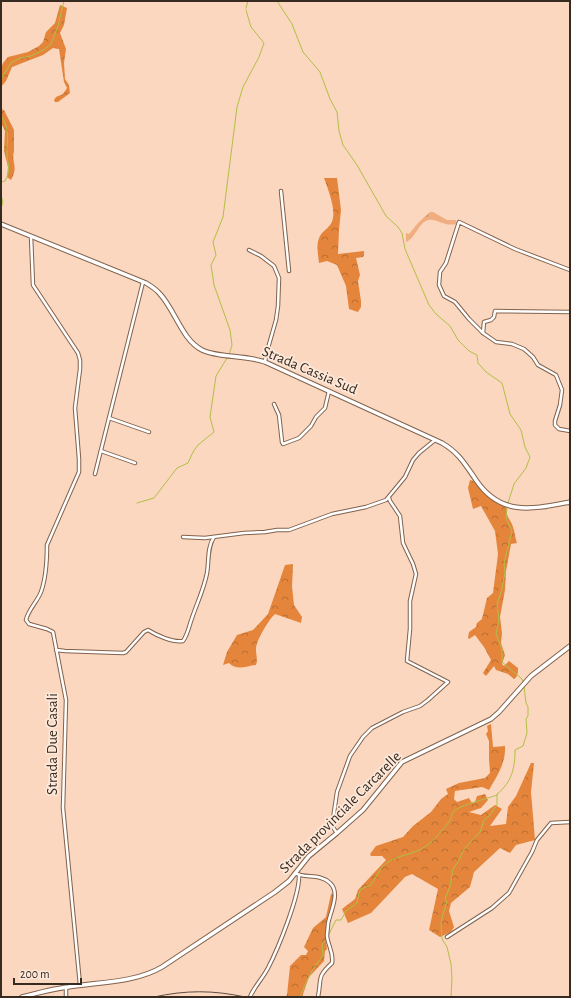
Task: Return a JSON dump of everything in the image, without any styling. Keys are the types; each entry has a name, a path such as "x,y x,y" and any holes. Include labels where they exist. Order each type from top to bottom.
{"main road":[{"name":"Strada Cassia Sud","path":"1,224 143,282 156,290 161,294 192,343 201,350 211,354 254,358 265,362 452,448 457,452 481,487 491,497 502,503 529,509 570,502"},
{"name":"Strada provinciale Carcarelle","path":"22,997 66,987 137,978 154,972 275,892 297,874 309,856 363,810 381,789 396,767 402,762 492,719 537,670 570,646"}],"street":[{"path":"281,191 290,271"},
{"path":"570,270 515,249 459,222 446,263 440,272 439,285 444,296 455,302 483,333 496,342 512,344 524,349 533,356 538,365 556,375 562,390 555,425 559,429 570,431"},
{"name":"Strada Due Casali","path":"31,236 33,285 78,353 80,360 75,408 79,472 47,545 47,557 41,592 26,620 29,624 50,630 54,636 66,700 63,808 80,985"},
{"path":"249,250 261,256 274,266 279,278 276,320 265,362"},
{"path":"95,474 143,282"},
{"path":"483,333 484,322 491,320 494,317 495,311 570,312"},
{"path":"274,404 279,415 283,444 299,438 312,426 316,417 325,408 329,391"},
{"path":"109,418 149,432"},
{"path":"183,537 201,538 289,530 332,514 366,507 386,500 405,477 413,460 435,439"},
{"path":"101,450 135,463"},
{"path":"337,833 332,826 337,792 350,756 363,737 372,728 403,712 420,706 448,682 407,661 410,629 410,602 416,574 413,564 403,544 400,516 389,498"},
{"path":"56,650 123,653 129,650 144,632 148,630 158,636 178,642 183,641 202,589 206,575 210,547 215,537"},
{"path":"446,937 492,908 509,892 538,840 551,823 570,822"},
{"path":"251,996 268,967 289,918 300,883 297,874 309,875 326,880 331,883 334,889 334,900 329,918 327,936 332,952 332,963 321,975 318,997"},
{"path":"66,987 66,997"}],"green space":[{"path":"60,5 67,8 64,25 60,33 66,49 64,63 65,79 69,85 70,93 58,102 55,102 54,100 56,97 63,94 67,88 64,82 59,49 53,48 43,55 12,67 6,81 1,87 1,69 3,63 8,57 28,52 43,42 46,32 55,23"},
{"path":"1,109 4,110 14,130 13,159 15,168 11,180 7,177 8,167 4,151 5,131 1,123"},
{"path":"324,178 337,178 341,210 338,254 364,251 363,257 356,258 360,275 358,281 361,301 361,307 358,312 349,309 346,286 337,265 327,261 319,263 318,240 322,233 332,223 333,218 331,198"},
{"path":"430,212 433,212 447,220 456,220 456,224 452,225 434,220 428,220 422,224 406,242 406,233 409,234"},
{"path":"470,480 474,481 489,497 507,508 508,516 514,529 517,543 511,544 500,617 502,633 501,643 505,655 502,664 504,666 509,661 518,668 517,676 514,679 508,674 496,670 494,666 486,676 483,673 491,660 475,635 469,639 468,638 469,632 476,627 477,623 482,619 487,598 493,593 498,554 495,531 481,506 473,509 468,488"},
{"path":"293,564 292,587 294,605 302,617 301,623 275,614 266,625 258,641 256,649 256,665 235,667 229,663 223,665 227,652 237,635 253,630 268,614 285,565"},
{"path":"491,724 493,747 505,746 504,758 498,774 489,790 482,787 455,791 454,799 457,802 469,798 472,803 475,802 477,796 485,794 488,800 481,808 469,812 481,815 495,805 502,809 490,826 506,824 508,807 516,796 531,763 534,763 531,792 535,840 516,845 510,853 500,848 474,872 470,887 451,903 449,911 454,927 451,932 440,937 429,930 438,889 412,874 405,877 371,913 348,923 342,909 355,899 358,890 386,860 382,856 371,856 370,854 376,846 403,837 413,826 431,812 441,799 448,794 446,789 459,783 485,778 490,773 489,741 486,734 488,731 487,726"},
{"path":"334,893 325,936 327,949 325,951 324,961 309,977 302,997 284,997 287,995 290,966 301,955 306,955 308,951 304,947 313,928 326,917 331,894"}],"waterway":[{"path":"1,79 11,63 20,58 31,56 45,49 51,44 58,26 64,1"},
{"path":"246,8 248,1"},
{"path":"277,1 292,24 303,52 320,72 330,99 337,112 339,131 343,145 357,165 386,216 402,233 405,249 429,305 436,314 450,326 458,340 469,351 477,355 478,363 486,372 502,383 510,414 521,430 525,447 530,457 526,468 514,484 508,503"},
{"path":"229,355 232,345 230,330 214,285 211,265 216,255 213,242 223,217 237,107 243,87 259,57 264,43 251,27 246,10"},
{"path":"1,116 7,129 9,170 5,181 1,182"},
{"path":"1,195 3,202 1,208"},
{"path":"137,503 154,498 177,468 188,463 198,445 214,432 210,417 216,376 227,358"},
{"path":"507,507 506,518 512,531 504,563 505,572 502,589 497,604 499,620 496,634 502,649 502,662 522,679 523,682"},
{"path":"451,997 451,964 447,947 442,939 441,923 447,902 445,899 450,886 453,869 464,849 480,832 484,820 490,815 497,805 497,794 506,785 512,774 515,750 523,746 527,733 526,719 528,716 524,686"},
{"path":"328,936 336,920 341,920 346,911 357,903 361,889 371,885 382,867 398,857 415,852 429,844 449,822 453,812 457,809 497,795"},
{"path":"300,997 312,970 323,956 322,944 326,940"}],"railway":[{"path":"154,997 188,992 211,992 245,997"}]}
